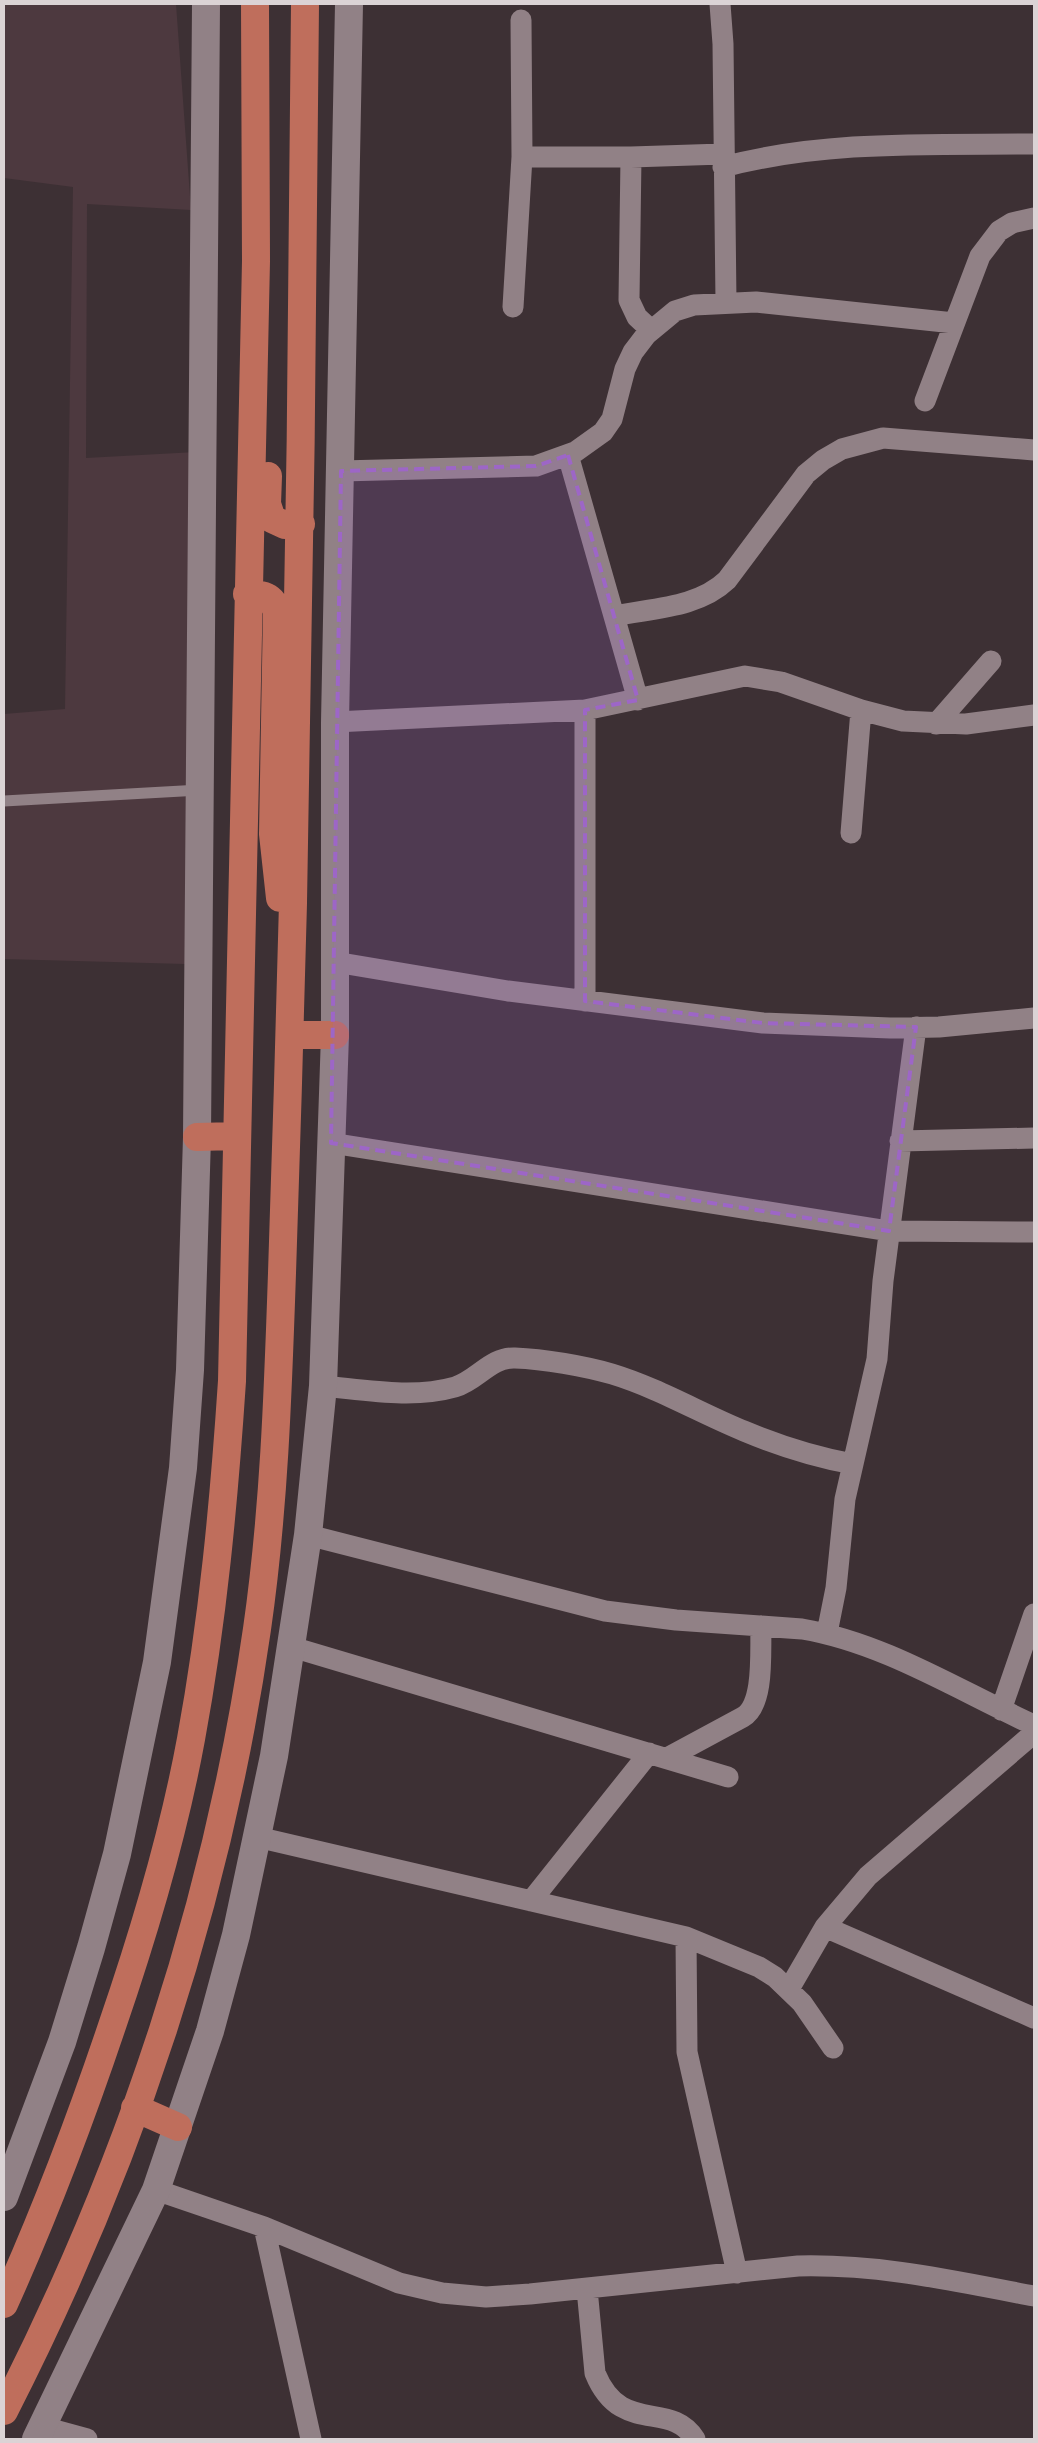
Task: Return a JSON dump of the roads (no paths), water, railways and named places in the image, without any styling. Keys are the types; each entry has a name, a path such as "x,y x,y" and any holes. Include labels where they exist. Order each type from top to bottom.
{"highway":[{"path":"4,2304 62,2167 130,1975 164,1859 191,1741 211,1622 224,1502 232,1381 247,594 256,261 255,4"},
{"path":"4,2411 66,2282 102,2196 135,2108 175,1991 209,1872 236,1751 257,1628 271,1505 278,1391 290,1035 301,524 305,4"},
{"path":"256,261 268,314 270,333 268,509 272,519 280,524 301,524"},
{"path":"247,594 261,594 269,597 277,612 273,853 291,956"},
{"path":"290,1035 334,1035"},
{"path":"197,1137 237,1136"},
{"path":"135,2108 178,2127"}],"main road":[{"path":"4,2197 62,2042 91,1948 126,1816 157,1662 172,1565 183,1458 190,1370 197,1137 206,4"},
{"path":"40,2433 156,2190 210,2031 234,1944 257,1837 292,1647 308,1535 323,1386 334,1035 335,722 349,4"}],"street":[{"path":"720,4 723,44 726,302"},
{"path":"513,307 522,157 521,20"},
{"path":"522,157 630,157 723,160 841,147 1034,144"},
{"path":"630,157 629,300 637,317 651,330"},
{"path":"926,401 974,270 988,242 1012,223 1034,218"},
{"path":"341,471 536,466 568,455 586,445 609,424 616,411 625,369 633,352 651,330 675,311 694,305 756,302 954,323"},
{"path":"614,616 698,600 719,588 727,580 806,474 823,460 842,449 883,438 1034,450"},
{"path":"568,455 638,700"},
{"path":"936,724 991,662"},
{"path":"335,722 585,710 638,700 721,680 758,677 781,682 861,710 903,721 936,724 974,723 1034,715"},
{"path":"585,710 585,1001"},
{"path":"851,834 861,710"},
{"path":"335,962 508,991 667,1009 763,1023 916,1027 1034,1018"},
{"path":"827,1633 836,1588 845,1499 876,1359 889,1230 916,1027"},
{"path":"900,1141 1034,1138"},
{"path":"331,1143 889,1230 1034,1232"},
{"path":"323,1386 381,1392 438,1391 470,1380 490,1364 499,1360 514,1358 572,1366 612,1374 783,1446 822,1459 853,1464"},
{"path":"308,1535 605,1611 658,1618 827,1633 857,1642 886,1654 1034,1725"},
{"path":"1001,1710 1034,1614"},
{"path":"531,1901 658,1755 743,1718 752,1710 758,1692 761,1626"},
{"path":"292,1647 728,1777"},
{"path":"789,1988 825,1927 868,1876 1034,1733"},
{"path":"257,1837 686,1937 759,1967 789,1988 833,2048"},
{"path":"825,1927 1034,2018"},
{"path":"686,1937 687,2052 737,2273"},
{"path":"156,2190 264,2227 399,2283 442,2293 486,2297 587,2289 798,2266 869,2267 1034,2296"},
{"path":"264,2227 311,2439"},
{"path":"587,2289 596,2373 609,2397 631,2412 675,2422 684,2426 694,2439"},
{"path":"40,2433 87,2439"}],"lane":[{"path":"4,801 200,790"}]}
